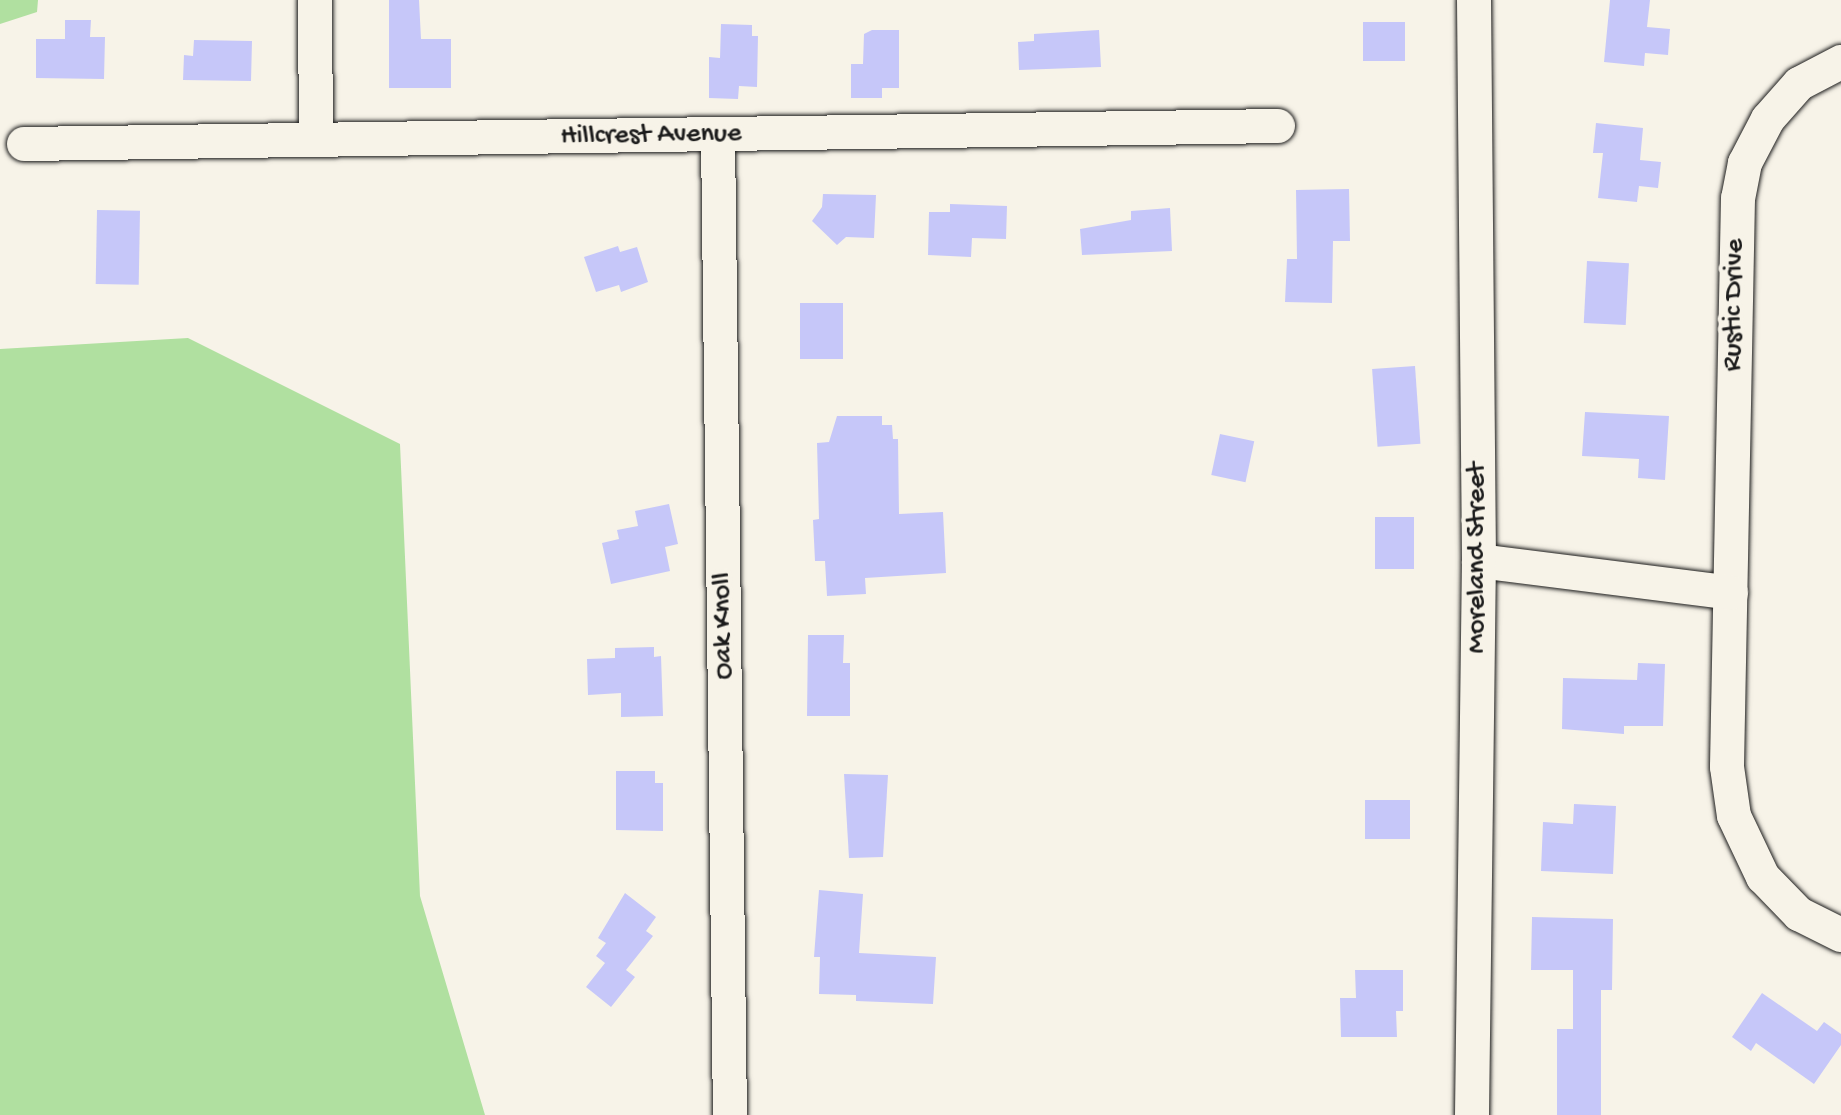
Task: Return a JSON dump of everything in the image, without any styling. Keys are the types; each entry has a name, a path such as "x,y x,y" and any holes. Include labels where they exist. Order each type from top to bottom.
{"street":[{"path":"315,0 316,139"},
{"name":"Moreland Street","path":"1472,1115 1479,561 1474,0"},
{"name":"Rustic Drive","path":"1841,62 1799,84 1782,101 1745,163 1736,214 1727,767 1734,816 1753,862 1773,889 1799,914 1841,935"},
{"name":"Hillcrest Avenue","path":"24,144 1278,126"},
{"name":"Oak Knoll","path":"718,136 730,1115"},
{"path":"1479,561 1731,593"}],"green space":[{"path":"0,0 38,0 37,12 0,24"},
{"path":"188,338 400,444 420,896 485,1115 0,1115 0,349"}],"building":[{"path":"389,0 419,0 421,39 451,39 451,88 389,88"},
{"path":"1610,0 1650,0 1647,27 1670,29 1668,55 1645,53 1644,66 1604,62"},
{"path":"65,20 91,20 90,37 105,37 104,79 36,78 36,39 65,39"},
{"path":"1363,22 1405,22 1405,61 1363,61"},
{"path":"721,24 752,25 752,36 758,36 757,87 739,86 738,99 709,98 709,57 720,58"},
{"path":"872,30 899,30 899,88 882,88 882,98 851,98 851,64 863,64 864,34"},
{"path":"1099,30 1101,67 1019,70 1018,42 1034,41 1034,34"},
{"path":"194,40 252,41 251,81 183,80 184,55 193,56"},
{"path":"1596,123 1643,128 1640,160 1661,162 1658,188 1639,186 1637,202 1598,198 1603,153 1593,153"},
{"path":"1349,189 1350,241 1333,241 1332,303 1285,302 1287,259 1297,259 1296,190"},
{"path":"823,194 876,195 874,238 846,237 837,245 812,221 822,207"},
{"path":"950,204 1007,206 1006,239 972,238 971,257 928,255 929,212 950,212"},
{"path":"1170,208 1172,251 1082,255 1080,229 1131,220 1131,211"},
{"path":"97,210 140,211 139,285 96,284"},
{"path":"618,246 620,252 637,247 648,282 621,292 619,285 596,292 584,257"},
{"path":"1587,261 1629,263 1626,325 1584,323"},
{"path":"800,303 843,303 843,359 800,359"},
{"path":"1415,366 1420,444 1378,447 1372,369"},
{"path":"1585,412 1669,416 1665,480 1638,478 1639,459 1582,456"},
{"path":"837,416 882,416 882,425 892,425 893,439 898,439 899,514 943,512 946,573 865,578 866,594 827,596 825,561 815,561 813,520 819,519 817,443 829,442"},
{"path":"1220,434 1254,441 1246,482 1211,475"},
{"path":"669,504 678,544 665,547 670,571 611,584 602,543 619,539 617,530 638,526 635,511"},
{"path":"1375,517 1414,517 1414,569 1375,569"},
{"path":"808,635 844,635 843,663 850,663 850,716 807,716"},
{"path":"654,647 654,657 661,656 663,716 621,717 621,693 588,695 587,659 615,658 615,648"},
{"path":"1638,663 1665,664 1663,726 1624,726 1624,734 1562,729 1563,678 1637,680"},
{"path":"616,771 655,771 655,783 663,783 663,831 616,830"},
{"path":"844,774 888,775 883,857 849,858"},
{"path":"1365,800 1410,800 1410,839 1365,839"},
{"path":"1574,804 1616,806 1613,874 1541,871 1543,822 1573,824"},
{"path":"819,890 863,894 859,953 936,957 933,1004 856,1001 856,995 819,994 820,957 814,957"},
{"path":"625,893 656,917 646,931 653,936 626,970 635,977 611,1007 586,987 605,963 596,956 606,943 598,938"},
{"path":"1532,917 1613,919 1612,990 1601,990 1601,1115 1557,1115 1557,1029 1573,1029 1573,970 1531,970"},
{"path":"1355,970 1403,970 1403,1011 1396,1011 1397,1037 1341,1037 1340,998 1356,998"},
{"path":"1762,993 1817,1031 1824,1022 1841,1034 1841,1045 1814,1084 1756,1043 1751,1051 1732,1037"}]}
